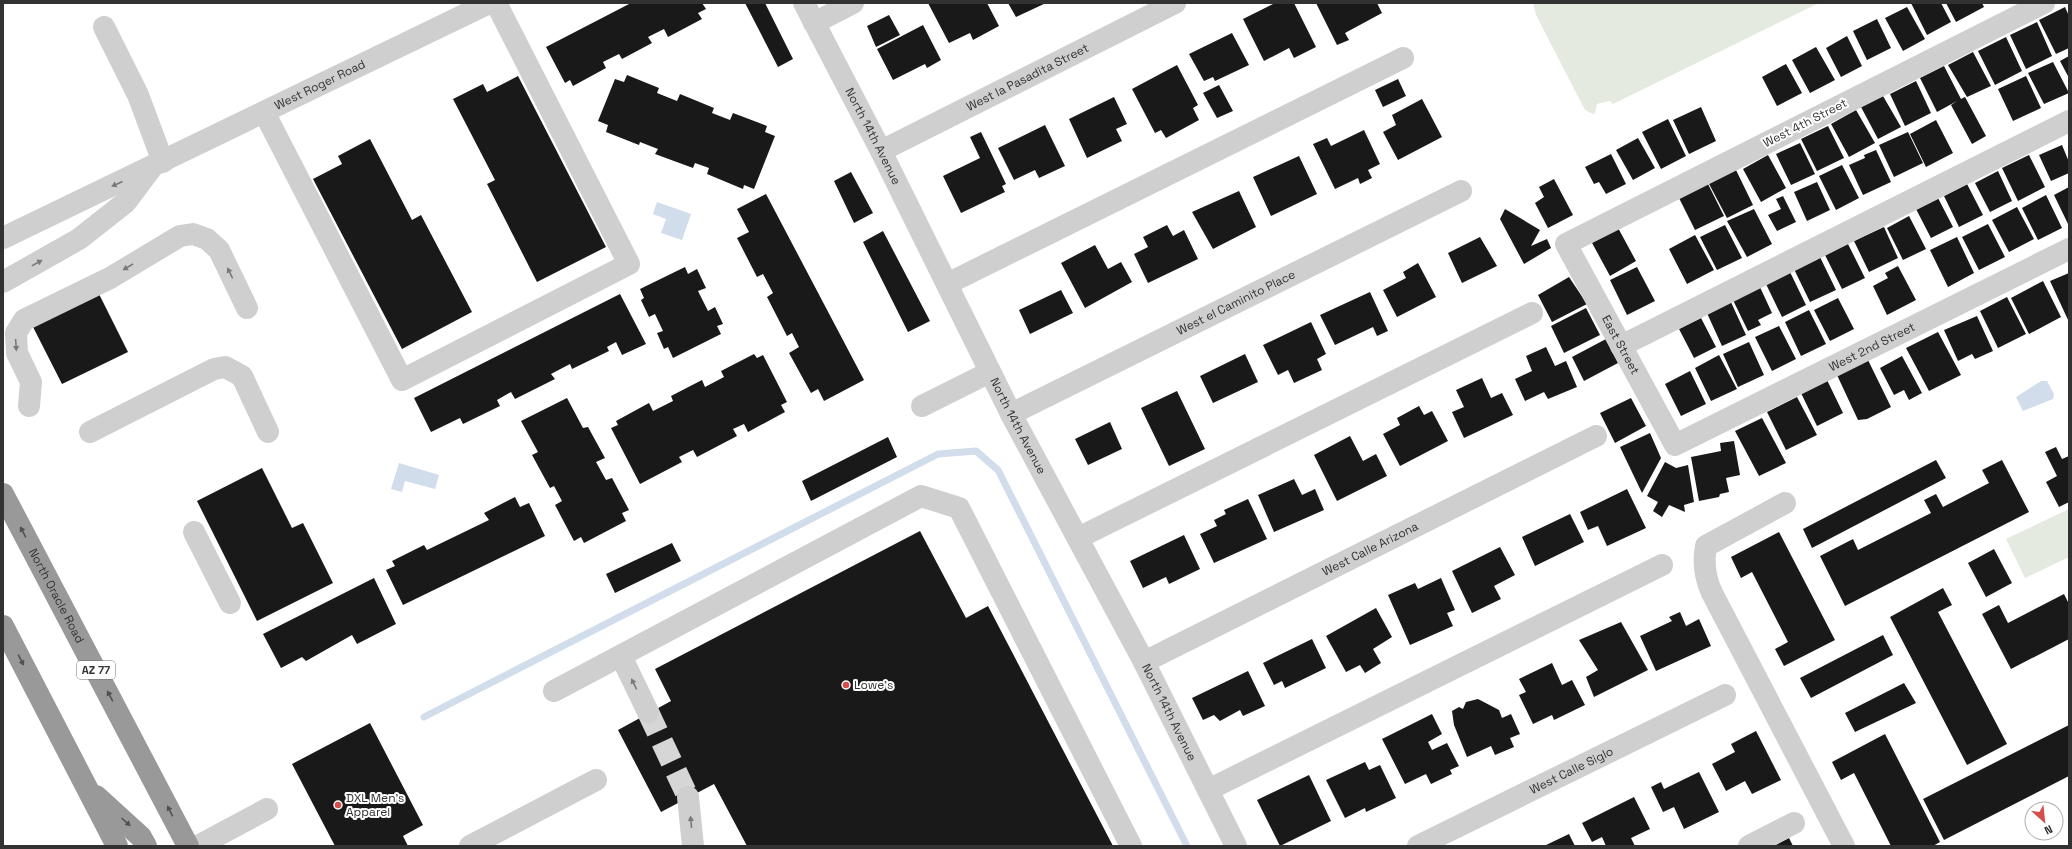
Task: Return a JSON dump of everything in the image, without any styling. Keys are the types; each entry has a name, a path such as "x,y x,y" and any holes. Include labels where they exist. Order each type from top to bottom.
{"highway":[{"name":"North Oracle Road","path":"3,494 188,846"},
{"path":"3,626 116,846"},
{"path":"86,787 141,837 146,846"}],"street":[{"name":"West Roger Road","path":"3,238 157,165 489,3"},
{"path":"264,112 402,380 629,264 496,3"},
{"name":"North 14th Avenue","path":"804,3 881,151 1011,414 1144,662 1236,846"},
{"path":"814,22 853,3"},
{"name":"West la Pasadita Street","path":"881,151 1175,3"},
{"name":"West 4th Street","path":"1566,244 2044,3"},
{"path":"104,27 138,95 157,165"},
{"path":"947,284 1404,58"},
{"path":"1621,346 2069,121"},
{"name":"West Roger Road","path":"3,282 79,239 126,202 157,165"},
{"name":"West el Caminito Place","path":"1011,414 1461,191"},
{"path":"29,406 31,382 17,353 16,333 24,320 110,278 180,236 193,234 207,239 219,250 247,308"},
{"name":"East Street","path":"1566,244 1675,445"},
{"name":"West 2nd Street","path":"1675,445 2069,249"},
{"path":"1078,538 1532,312"},
{"path":"90,432 214,369 225,367 242,376 268,432"},
{"path":"922,406 990,372"},
{"name":"West Calle Arizona","path":"1144,662 1596,436"},
{"path":"554,691 921,496 959,508 1132,846"},
{"path":"1785,504 1706,546 1704,556 1706,578 1712,593 1844,846"},
{"path":"194,532 230,603"},
{"path":"1208,790 1662,565"},
{"path":"621,656 648,712"},
{"name":"West Calle Siglo","path":"1418,846 1724,695"},
{"path":"470,846 596,780"},
{"path":"688,797 693,846"},
{"path":"198,846 267,809"},
{"path":"1749,846 1794,824"}],"shaded area":[{"path":"1533,3 1819,3 1613,104 1610,101 1597,104 1595,113 1593,114 1585,110 1536,15"},
{"path":"657,202 691,214 682,240 661,233 666,219 653,214"},
{"path":"2041,381 2047,381 2054,394 2053,399 2023,411 2016,397"},
{"path":"399,463 439,475 435,489 405,481 402,492 391,489"},
{"path":"2069,509 2069,557 2025,578 2006,539"}],"building":[{"path":"631,3 702,3 706,9 698,13 702,19 668,37 664,29 648,37 652,43 622,59 619,54 603,62 606,68 573,86 570,80 565,83 546,47"},
{"path":"745,3 765,3 793,59 778,67"},
{"path":"928,3 987,3 999,26 973,40 970,33 949,43"},
{"path":"1008,3 1046,3 1016,17"},
{"path":"1275,3 1294,3 1316,47 1294,58 1289,48 1264,61 1243,19"},
{"path":"1316,3 1377,3 1382,13 1345,33 1349,40 1337,45"},
{"path":"1911,3 1941,3 1951,22 1927,35"},
{"path":"1946,3 1982,3 1984,7 1956,22"},
{"path":"1907,7 1925,39 1903,51 1885,18"},
{"path":"2065,7 2069,16 2069,48 2056,54 2039,20"},
{"path":"889,15 900,35 876,47 867,26"},
{"path":"1877,19 1891,48 1867,60 1853,31"},
{"path":"2037,22 2052,56 2026,69 2010,35"},
{"path":"923,25 941,60 927,68 925,64 893,80 877,49"},
{"path":"1232,33 1249,65 1215,81 1213,77 1204,81 1189,54"},
{"path":"1847,36 1862,66 1841,77 1826,48"},
{"path":"2006,37 2022,71 1995,85 1978,51"},
{"path":"1816,47 1835,80 1810,93 1792,60"},
{"path":"1973,52 1991,86 1967,97 1948,65"},
{"path":"2069,56 2069,78 2060,61"},
{"path":"2053,62 2069,93 2044,104 2028,73"},
{"path":"1786,64 1802,93 1777,106 1762,77"},
{"path":"1177,65 1198,105 1193,108 1199,120 1166,138 1161,130 1155,133 1132,89"},
{"path":"1944,66 1961,99 1965,97 1986,136 1972,144 1951,105 1957,101 1937,112 1920,78"},
{"path":"627,75 659,88 657,93 677,101 680,94 714,108 712,113 730,120 733,113 767,126 765,132 775,136 754,189 744,185 743,189 707,174 709,168 695,163 693,168 655,154 658,149 640,142 639,145 606,132 608,125 598,121 615,79 624,82"},
{"path":"518,76 606,247 537,282 487,184 495,180 453,99 483,84 487,92"},
{"path":"2026,76 2041,108 2013,121 1998,89"},
{"path":"1398,79 1406,96 1383,107 1375,90"},
{"path":"1916,81 1931,113 1905,126 1890,94"},
{"path":"1219,85 1233,111 1217,118 1203,93"},
{"path":"1883,96 1901,127 1878,139 1861,107"},
{"path":"1114,97 1127,124 1116,129 1122,141 1087,158 1069,119"},
{"path":"1422,99 1442,137 1398,160 1383,132 1396,125 1392,115"},
{"path":"1701,107 1716,141 1689,154 1673,120"},
{"path":"1856,110 1875,143 1849,157 1831,124"},
{"path":"1668,119 1686,156 1661,169 1642,132"},
{"path":"1936,120 1953,153 1926,167 1910,134"},
{"path":"1045,125 1065,166 1039,178 1035,170 1014,180 998,148"},
{"path":"1828,126 1844,158 1817,171 1801,139"},
{"path":"1364,130 1380,164 1368,170 1372,178 1360,184 1358,178 1335,189 1313,144 1327,138 1331,146"},
{"path":"981,132 1006,184 1002,186 1005,192 961,213 943,176 980,158 970,137"},
{"path":"1908,132 1923,163 1894,177 1879,145"},
{"path":"1638,138 1655,168 1633,180 1616,150"},
{"path":"370,139 412,220 421,215 472,312 402,349 313,179 342,164 338,156"},
{"path":"1800,143 1815,174 1791,185 1776,154"},
{"path":"2062,145 2069,162 2069,173 2051,181 2039,155"},
{"path":"1876,150 1891,182 1863,195 1849,165 1865,158 1864,155"},
{"path":"1611,154 1626,184 1606,194 1599,182 1594,184 1585,167"},
{"path":"1768,155 1786,188 1761,202 1743,169"},
{"path":"2029,155 2045,187 2018,201 2002,168"},
{"path":"1299,156 1317,194 1271,216 1253,177"},
{"path":"1842,165 1859,198 1836,210 1819,176"},
{"path":"1735,168 1753,205 1727,218 1708,182"},
{"path":"1998,171 2012,201 1990,212 1975,183"},
{"path":"851,172 873,213 854,223 834,181"},
{"path":"1554,179 1573,215 1548,228 1535,203 1544,197 1539,187"},
{"path":"1707,182 1724,216 1695,230 1678,196"},
{"path":"1817,182 1830,210 1807,221 1794,192"},
{"path":"1967,184 1983,215 1959,227 1944,196"},
{"path":"2069,187 2069,226 2054,195"},
{"path":"1239,191 1256,227 1213,249 1192,212"},
{"path":"766,194 864,380 824,401 818,389 811,393 789,353 799,347 792,333 787,336 767,297 773,293 763,274 757,277 737,238 749,232 737,209"},
{"path":"2046,195 2062,228 2038,240 2022,208"},
{"path":"1783,196 1796,222 1777,231 1768,215 1781,209 1776,199"},
{"path":"1938,198 1953,227 1931,238 1916,209"},
{"path":"2017,207 2034,239 2009,252 1992,220"},
{"path":"1505,209 1540,230 1531,246 1547,239 1551,248 1524,264 1500,219"},
{"path":"1754,209 1772,244 1747,257 1727,221"},
{"path":"1909,216 1926,249 1903,260 1887,228"},
{"path":"1988,224 2005,257 1979,270 1962,237"},
{"path":"1167,225 1173,236 1184,230 1198,259 1148,283 1134,254 1148,247 1143,237"},
{"path":"1725,225 1742,258 1717,270 1700,237"},
{"path":"1617,226 1636,261 1610,276 1591,241"},
{"path":"1884,227 1898,258 1869,272 1854,241"},
{"path":"883,231 930,321 908,332 863,242"},
{"path":"1695,235 1714,270 1687,284 1669,249"},
{"path":"1480,237 1497,266 1462,283 1448,253"},
{"path":"1957,237 1974,273 1948,287 1930,250"},
{"path":"1847,242 1865,278 1842,289 1824,253"},
{"path":"1095,245 1108,269 1121,262 1132,282 1085,308 1061,263"},
{"path":"1819,255 1836,290 1810,302 1793,267"},
{"path":"1418,263 1436,297 1397,317 1383,290 1406,278 1403,272"},
{"path":"1898,266 1916,300 1887,315 1873,286 1888,278 1885,273"},
{"path":"685,267 688,274 697,269 706,288 698,291 708,311 715,307 723,324 717,326 721,334 673,358 668,347 664,349 657,333 663,331 655,314 649,317 641,300 644,298 640,289"},
{"path":"1637,267 1655,301 1627,315 1610,280"},
{"path":"1790,272 1806,305 1782,317 1766,284"},
{"path":"2069,273 2069,322 2050,281"},
{"path":"1569,277 1587,304 1552,322 1538,295"},
{"path":"2043,281 2061,317 2029,334 2011,298"},
{"path":"1759,285 1772,313 1758,320 1761,325 1748,331 1732,298"},
{"path":"1061,290 1073,313 1030,334 1019,310"},
{"path":"98,292 128,352 62,384 32,325"},
{"path":"1370,292 1388,331 1377,336 1373,327 1335,345 1320,315"},
{"path":"620,294 646,344 622,355 616,342 607,347 609,351 572,369 570,364 551,374 555,379 515,399 511,392 497,400 500,406 463,424 460,418 431,432 414,398"},
{"path":"2007,297 2026,334 1998,348 1980,311"},
{"path":"1838,298 1854,329 1830,341 1814,310"},
{"path":"1730,300 1746,335 1722,346 1706,311"},
{"path":"1586,308 1600,335 1564,353 1551,326"},
{"path":"1809,310 1826,344 1801,356 1785,322"},
{"path":"1977,316 1993,351 1975,359 1972,354 1958,361 1944,330"},
{"path":"1701,318 1716,347 1694,358 1679,329"},
{"path":"1311,322 1326,354 1317,359 1322,370 1294,383 1288,370 1278,375 1263,345"},
{"path":"1779,326 1796,359 1772,371 1755,337"},
{"path":"1938,332 1961,375 1929,391 1906,348"},
{"path":"1606,339 1618,363 1584,381 1572,357"},
{"path":"1749,342 1764,375 1738,387 1723,354"},
{"path":"1546,347 1555,366 1566,361 1577,387 1548,399 1544,392 1525,401 1515,379 1532,371 1526,356"},
{"path":"754,354 757,358 763,355 787,402 781,405 785,412 748,432 744,424 733,429 737,436 697,457 693,450 679,457 682,462 640,484 611,428 618,425 616,421 649,403 653,411 673,401 671,396 702,380 705,387 724,377 721,371"},
{"path":"1245,354 1258,382 1213,403 1200,376"},
{"path":"1719,355 1737,389 1711,401 1695,368"},
{"path":"1902,356 1922,393 1909,400 1904,390 1894,395 1880,368"},
{"path":"1868,360 1891,407 1867,419 1858,420 1837,375"},
{"path":"1690,371 1706,404 1681,416 1665,384"},
{"path":"1482,378 1491,398 1502,393 1513,415 1464,438 1452,412 1464,407 1456,390"},
{"path":"1827,380 1843,413 1817,426 1801,393"},
{"path":"1177,391 1205,449 1169,466 1141,408"},
{"path":"1797,397 1817,435 1786,450 1767,412"},
{"path":"567,398 583,428 588,427 605,458 596,462 606,480 612,478 629,510 622,513 626,521 584,543 581,537 574,541 555,505 562,501 554,486 550,488 532,455 538,452 521,421"},
{"path":"1631,398 1646,426 1615,443 1600,413"},
{"path":"1419,406 1424,415 1432,411 1448,441 1400,466 1383,434 1400,425 1397,418"},
{"path":"1762,418 1786,463 1759,476 1735,431"},
{"path":"1110,422 1122,449 1088,465 1075,439"},
{"path":"1650,433 1661,458 1642,493 1620,447"},
{"path":"1350,436 1363,461 1376,454 1387,476 1337,501 1314,455"},
{"path":"888,437 897,457 811,501 802,481"},
{"path":"1734,441 1740,475 1726,478 1729,492 1720,494 1719,497 1699,501 1691,457 1721,451 1720,443"},
{"path":"2056,447 2062,459 2069,456 2069,502 2059,507 2046,482 2057,476 2045,452"},
{"path":"1936,460 1946,478 1812,548 1803,529"},
{"path":"2002,460 2029,512 1845,606 1820,556 1853,539 1858,550 1931,513 1924,500 1936,494 1943,507 1989,483 1982,470"},
{"path":"1665,462 1676,468 1688,465 1694,502 1684,505 1685,512 1669,505 1662,517 1653,511 1658,502 1647,496"},
{"path":"262,468 292,528 303,523 333,583 257,621 197,501"},
{"path":"1294,479 1302,495 1315,489 1324,510 1274,532 1258,495"},
{"path":"1627,489 1646,528 1607,546 1598,526 1588,530 1580,512"},
{"path":"515,497 520,507 529,503 545,536 403,605 386,570 395,566 392,561 424,545 427,550 489,520 484,513"},
{"path":"1248,499 1267,539 1214,563 1200,534 1217,526 1214,520 1226,514 1224,510"},
{"path":"1570,514 1584,542 1535,566 1522,537"},
{"name":"Lowe's","path":"920,531 966,618 988,606 1113,846 747,846 714,784 661,812 618,730 671,701 655,669"},
{"path":"1779,532 1835,640 1784,666 1775,649 1788,642 1752,572 1741,578 1731,557"},
{"path":"1184,535 1200,569 1169,584 1166,577 1143,588 1130,561"},
{"path":"672,543 681,561 615,593 606,574"},
{"path":"1500,547 1515,575 1494,586 1501,599 1472,613 1452,571"},
{"path":"1994,549 2012,583 1986,597 1968,563"},
{"path":"374,578 396,624 357,644 352,635 306,661 302,657 281,668 263,634"},
{"path":"1441,578 1455,610 1447,613 1453,626 1410,645 1388,595 1415,583 1418,589"},
{"path":"1943,588 1952,605 1938,612 2007,744 1967,765 1890,617"},
{"path":"2064,594 2069,604 2069,639 2011,669 1982,614 1999,605 2008,623"},
{"path":"1376,608 1392,637 1373,649 1381,663 1365,673 1360,665 1346,672 1326,636"},
{"path":"1680,612 1686,626 1699,619 1711,646 1656,671 1640,636 1672,621 1669,617"},
{"path":"1621,622 1648,670 1594,697 1586,677 1598,670 1579,640"},
{"path":"1883,635 1893,655 1811,698 1800,678"},
{"path":"1312,639 1326,668 1285,688 1282,681 1274,685 1263,663"},
{"path":"1552,663 1562,685 1572,680 1585,705 1554,720 1552,715 1533,724 1519,695 1526,692 1519,679"},
{"path":"1248,671 1265,706 1243,716 1240,710 1220,721 1214,715 1203,720 1192,698"},
{"path":"1904,683 1916,703 1855,732 1845,713"},
{"path":"1478,699 1499,710 1502,718 1511,714 1520,734 1510,738 1514,747 1495,755 1491,746 1467,757 1454,725 1452,711 1459,707 1463,709 1466,702"},
{"path":"1432,714 1442,734 1428,742 1432,750 1447,743 1459,766 1450,770 1452,774 1431,784 1426,774 1405,784 1382,739"},
{"path":"370,723 423,825 403,836 408,846 335,846 292,764"},
{"path":"2069,725 2069,776 1944,840 1923,799"},
{"path":"1756,731 1781,780 1752,794 1745,781 1726,791 1712,764 1735,752 1731,744"},
{"path":"1885,734 1940,842 1933,846 1891,846 1854,773 1841,780 1832,762"},
{"path":"1365,762 1369,770 1380,765 1396,798 1366,812 1365,808 1345,818 1326,780"},
{"path":"1699,772 1719,812 1684,829 1674,807 1663,812 1651,787 1661,782 1664,789"},
{"path":"1309,775 1331,821 1280,846 1257,800"},
{"path":"1634,797 1650,829 1631,838 1635,846 1606,846 1602,837 1592,842 1582,823"},
{"path":"1569,834 1575,846 1544,846"},
{"path":"1789,838 1793,846 1774,846"}],"waterway":[{"path":"424,717 938,454 976,451 998,470 1187,846"}],"tunnel":[{"path":"648,712 688,797"}],"place":[{"name":"Lowe's","path":"846,685"},
{"name":"DXL Men's Apparel","path":"338,805"}]}
